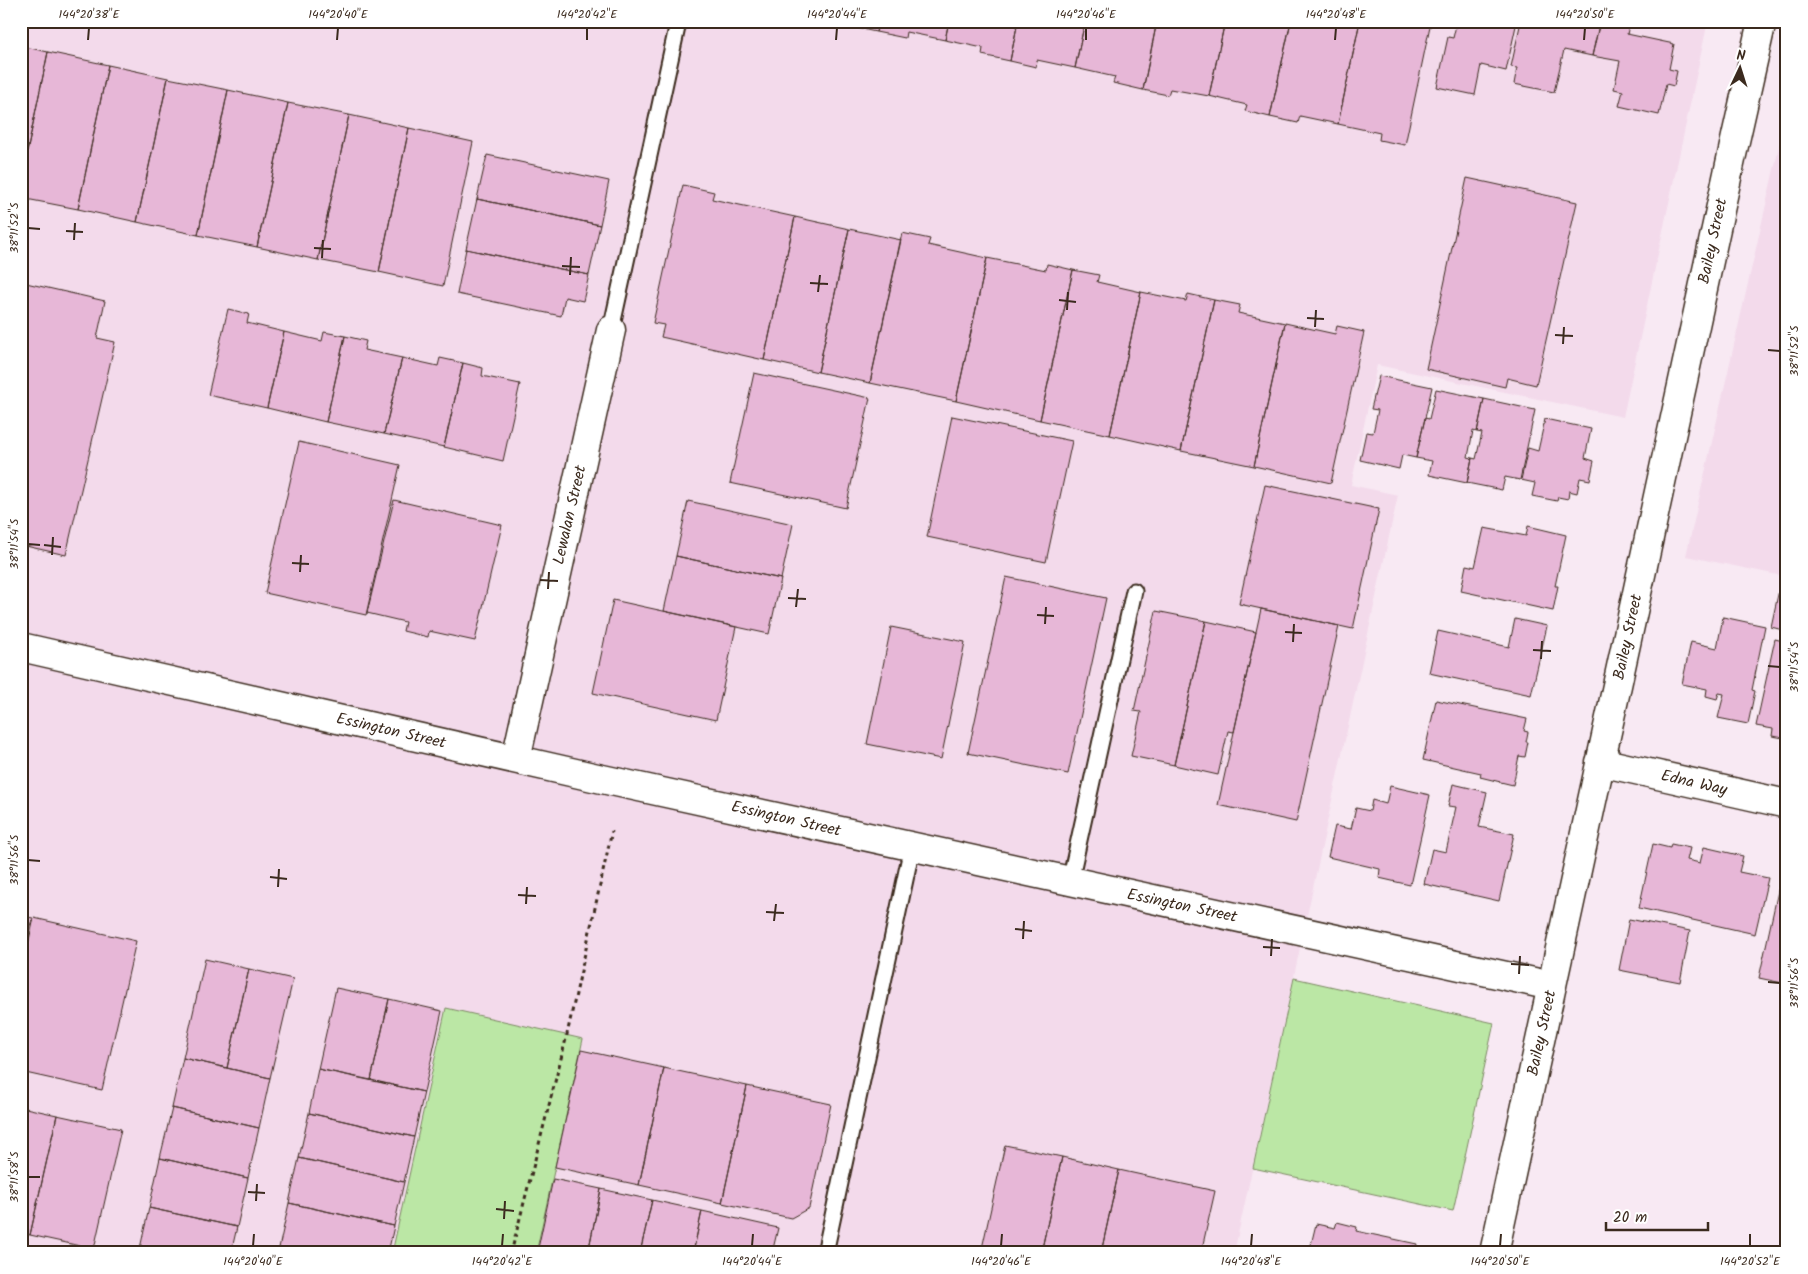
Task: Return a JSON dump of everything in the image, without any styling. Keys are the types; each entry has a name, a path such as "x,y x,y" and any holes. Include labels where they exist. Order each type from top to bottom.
{"street":[{"name":"Bailey Street","path":"1494,1253 1734,140 1762,21"},
{"name":"Lewalan Street","path":"516,759 611,330"},
{"name":"Essington Street","path":"21,647 912,847 1552,986"},
{"name":"Edna Way","path":"1600,762 1787,804"}],"lane":[{"path":"611,330 678,24"},
{"path":"1070,881 1134,591"},
{"path":"826,1253 912,847"}],"path":[{"path":"511,1253 566,1039 612,831"}],"shaded area":[{"path":"21,21 1708,21 1623,417 1377,365 1351,485 1398,495 1234,1253 49,1253 21,1247"},
{"path":"1787,112 1787,577 1686,556"}],"green space":[{"path":"1294,978 1494,1023 1453,1211 1253,1168"},
{"path":"446,1008 583,1039 536,1253 392,1253"}],"building":[{"path":"853,21 879,21 876,32 852,27"},
{"path":"879,21 949,21 945,40 906,32 905,38 876,32"},
{"path":"949,21 1018,21 1010,61 982,55 983,48 945,40"},
{"path":"1018,21 1085,21 1075,68 1037,60 1036,67 1010,61"},
{"path":"1085,21 1157,21 1143,90 1113,83 1115,77 1075,68"},
{"path":"1157,21 1225,21 1209,96 1170,89 1168,95 1143,90"},
{"path":"1225,21 1291,21 1270,117 1245,111 1247,105 1209,96"},
{"path":"1291,21 1360,21 1338,124 1300,116 1298,123 1270,117"},
{"path":"1360,21 1431,21 1405,145 1379,140 1380,133 1338,124"},
{"path":"1457,21 1517,21 1506,71 1481,65 1475,95 1437,87 1448,37 1453,38"},
{"path":"1521,21 1600,21 1592,56 1564,50 1554,92 1514,84 1517,68 1511,67"},
{"path":"1600,21 1610,21 1629,26 1627,34 1674,44 1669,69 1677,71 1674,86 1666,84 1659,115 1619,106 1623,91 1614,89 1620,61 1592,56"},
{"path":"21,46 48,52 21,181"},
{"path":"48,52 108,65 78,209 21,198 21,181"},
{"path":"108,65 168,78 137,222 78,209"},
{"path":"168,78 228,90 198,235 137,222"},
{"path":"228,90 288,103 257,247 198,235"},
{"path":"288,103 349,115 318,260 257,247"},
{"path":"349,115 409,128 379,272 318,260"},
{"path":"409,128 473,142 443,286 379,272"},
{"path":"487,155 609,181 600,225 477,199"},
{"path":"1467,178 1577,202 1536,385 1507,378 1505,387 1426,369"},
{"path":"683,185 714,192 712,199 795,217 764,360 661,337 664,325 653,323"},
{"path":"477,199 600,225 589,275 466,249"},
{"path":"795,217 849,229 818,372 764,360"},
{"path":"849,229 901,240 870,383 818,372"},
{"path":"902,233 930,239 928,245 987,258 956,401 870,383"},
{"path":"466,249 589,275 583,301 565,297 561,316 457,294"},
{"path":"987,258 1046,270 1047,264 1073,270 1040,420 956,401"},
{"path":"1073,270 1099,275 1097,282 1141,292 1110,435 1040,420"},
{"path":"21,283 105,301 97,338 115,342 66,555 21,545"},
{"path":"1141,292 1186,301 1188,294 1214,300 1181,451 1110,435"},
{"path":"1214,300 1240,305 1238,313 1285,323 1254,466 1181,451"},
{"path":"228,309 249,314 247,323 284,332 267,408 208,395"},
{"path":"1285,323 1335,334 1337,326 1364,332 1331,483 1254,466"},
{"path":"284,332 322,341 324,332 345,336 326,422 267,408"},
{"path":"345,336 366,341 364,350 402,358 384,434 326,422"},
{"path":"402,358 438,366 440,358 463,363 444,447 384,434"},
{"path":"463,363 483,368 482,376 520,384 503,461 444,447"},
{"path":"754,373 870,398 846,508 730,483"},
{"path":"1379,376 1432,387 1416,458 1402,455 1399,469 1360,460 1366,432 1373,433 1378,410 1371,409"},
{"path":"1436,389 1484,399 1477,432 1473,431 1468,457 1472,458 1467,483 1429,475 1432,461 1416,458 1425,418 1429,419"},
{"path":"1484,399 1535,410 1520,480 1505,477 1502,490 1467,483 1472,458 1476,459 1482,433 1477,432"},
{"path":"952,416 1072,441 1046,562 927,537"},
{"path":"1545,419 1591,429 1585,458 1594,461 1590,480 1580,478 1577,493 1569,491 1568,499 1558,497 1557,501 1532,496 1535,483 1521,480 1528,448 1538,451"},
{"path":"299,442 400,465 366,615 265,593"},
{"path":"1265,485 1379,509 1353,629 1239,604"},
{"path":"394,500 502,525 475,641 429,631 428,637 403,631 405,622 367,613"},
{"path":"688,501 793,524 781,579 676,556"},
{"path":"1528,526 1566,535 1555,586 1558,586 1553,611 1461,591 1466,565 1475,567 1484,528 1526,536"},
{"path":"676,556 781,579 769,634 664,611"},
{"path":"1006,577 1106,598 1068,774 968,753"},
{"path":"1780,585 1787,586 1787,631 1771,627"},
{"path":"613,600 736,627 716,720 593,693"},
{"path":"1261,609 1339,626 1296,822 1218,805"},
{"path":"1156,611 1206,621 1174,765 1131,756 1141,712 1134,711"},
{"path":"1723,617 1765,626 1752,690 1755,691 1748,724 1718,718 1724,694 1719,693 1717,699 1706,696 1707,689 1682,684 1691,642 1717,648"},
{"path":"1515,619 1547,626 1531,695 1429,673 1438,631 1509,647"},
{"path":"1206,621 1256,632 1234,732 1228,731 1218,775 1174,765"},
{"path":"891,627 965,642 941,759 867,744"},
{"path":"1775,639 1787,642 1787,732 1785,732 1784,738 1772,736 1773,729 1756,726"},
{"path":"1436,700 1527,719 1524,731 1528,732 1525,757 1519,756 1513,785 1480,777 1481,773 1423,760"},
{"path":"1453,784 1487,792 1479,827 1514,834 1499,901 1424,884 1432,849 1446,852 1456,807 1448,806"},
{"path":"1390,786 1430,795 1410,885 1379,878 1380,869 1328,857 1335,826 1351,829 1356,808 1370,811 1372,800 1386,804"},
{"path":"1653,844 1670,848 1671,844 1690,848 1687,860 1700,863 1704,847 1743,856 1739,872 1768,878 1755,934 1639,908"},
{"path":"1783,868 1787,869 1787,984 1759,978"},
{"path":"21,916 33,918 21,970"},
{"path":"34,918 136,941 102,1090 21,1072 21,975"},
{"path":"1629,919 1690,931 1680,982 1619,970"},
{"path":"205,959 249,969 227,1068 183,1058"},
{"path":"249,969 293,979 270,1078 227,1068"},
{"path":"336,988 389,999 371,1080 318,1069"},
{"path":"389,999 442,1011 424,1092 371,1080"},
{"path":"581,1050 664,1068 639,1185 555,1167"},
{"path":"183,1058 270,1078 259,1128 172,1108"},
{"path":"664,1068 747,1086 722,1203 639,1185"},
{"path":"318,1069 424,1092 414,1137 309,1113"},
{"path":"747,1086 831,1104 809,1208 791,1218 722,1203"},
{"path":"21,1107 57,1115 30,1235 21,1233"},
{"path":"172,1108 259,1128 248,1178 160,1158"},
{"path":"309,1113 414,1137 404,1182 299,1158"},
{"path":"57,1115 121,1129 94,1249 30,1235"},
{"path":"1005,1145 1062,1157 1041,1253 981,1253"},
{"path":"1062,1157 1119,1170 1101,1253 1041,1253"},
{"path":"160,1158 248,1178 237,1227 149,1208"},
{"path":"299,1158 404,1182 394,1226 289,1203"},
{"path":"1119,1170 1215,1191 1201,1253 1101,1253"},
{"path":"553,1179 601,1189 588,1253 537,1253"},
{"path":"601,1189 652,1200 640,1253 588,1253"},
{"path":"652,1200 702,1211 693,1253 640,1253"},
{"path":"289,1203 394,1226 388,1253 301,1253 279,1248"},
{"path":"149,1208 237,1227 231,1253 139,1253"},
{"path":"702,1211 778,1228 773,1249 767,1247 765,1253 693,1253"},
{"path":"1337,1222 1357,1227 1356,1231 1417,1244 1415,1253 1309,1253 1316,1224 1335,1228"},
{"path":"279,1248 301,1253 278,1253"}]}
